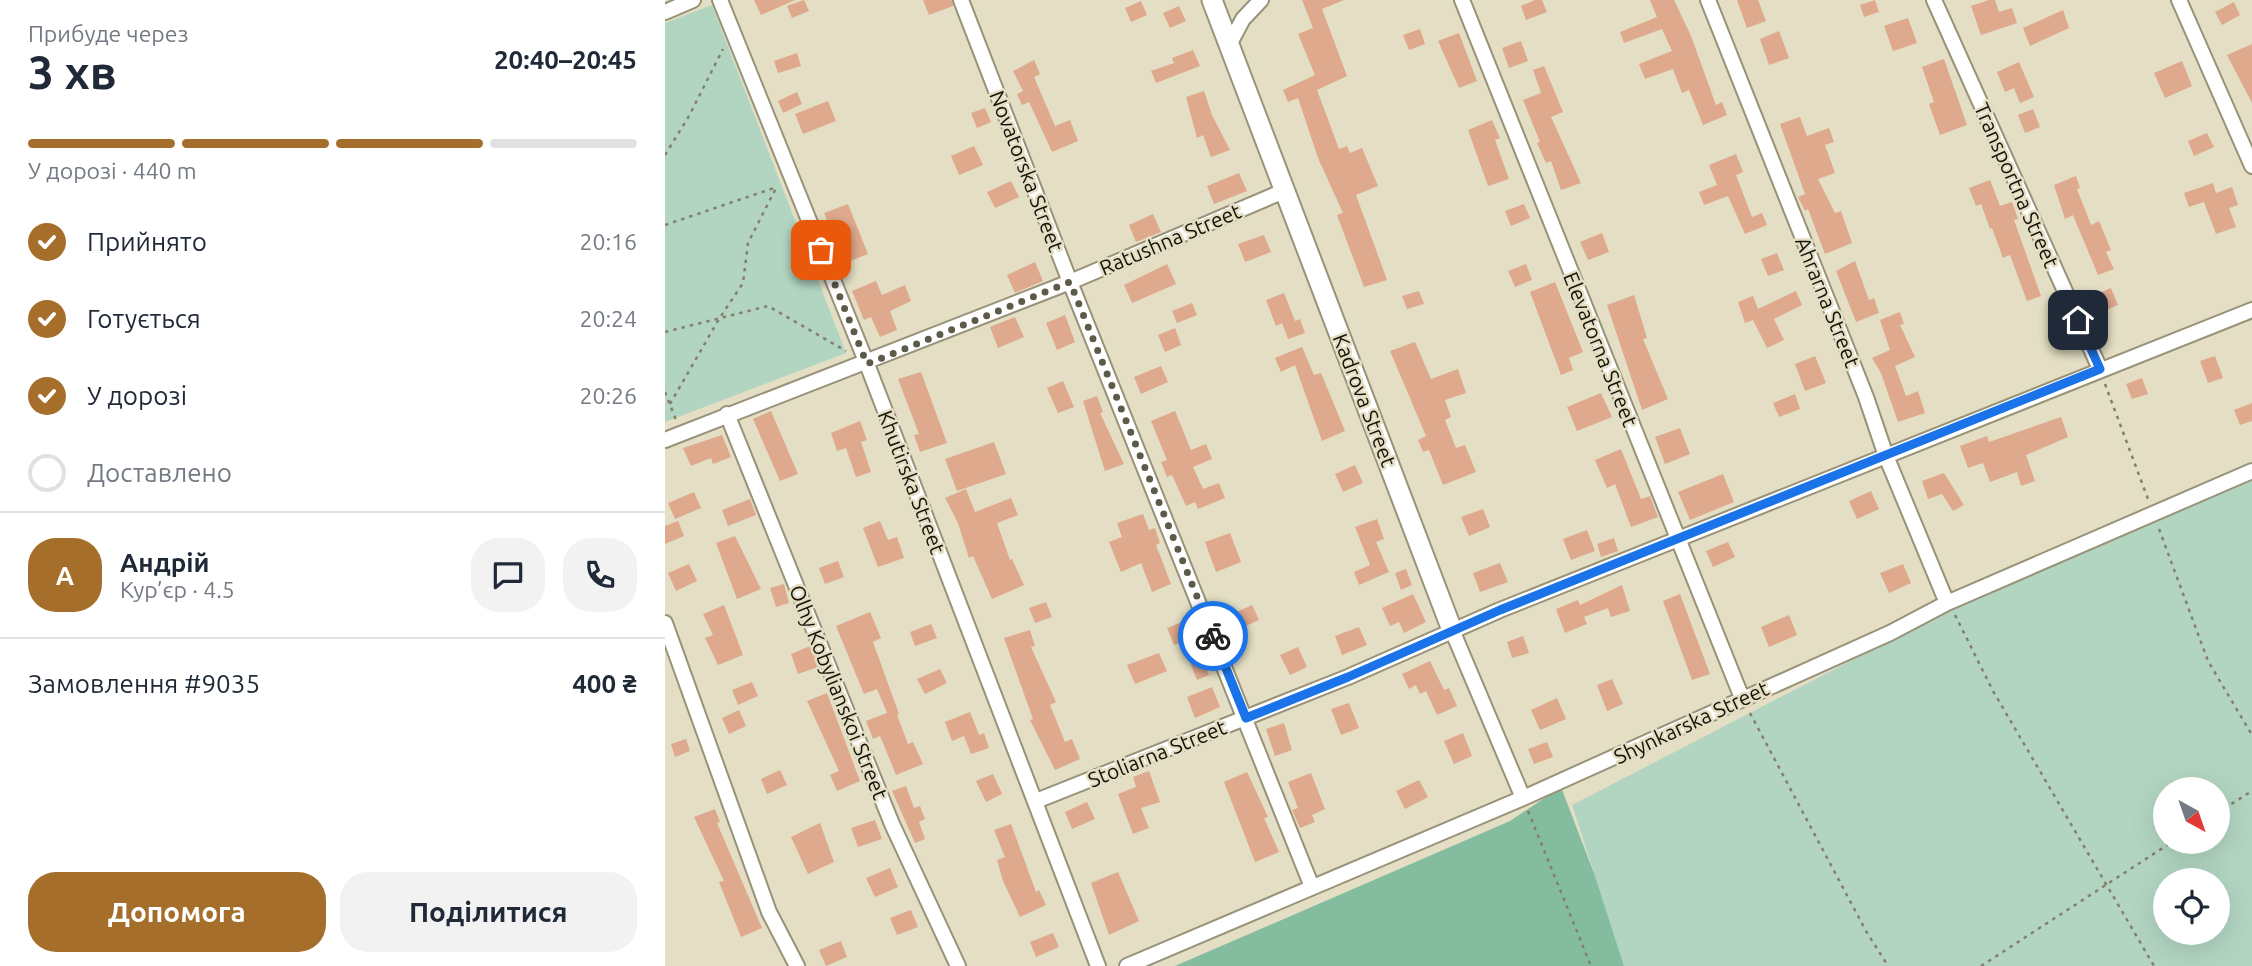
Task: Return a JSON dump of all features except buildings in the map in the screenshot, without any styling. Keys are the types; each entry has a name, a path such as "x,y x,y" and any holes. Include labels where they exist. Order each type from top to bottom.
{"street":[{"path":"665,12 693,0"},
{"name":"Khutirska Street","path":"720,0 867,364 1098,966"},
{"name":"Novatorska Street","path":"961,0 1070,282 1313,887"},
{"name":"Kadrova Street","path":"1212,0 1452,630 1523,799"},
{"path":"1229,45 1243,19 1261,0"},
{"name":"Elevatorna Street","path":"1462,0 1742,698"},
{"name":"Ahrarna Street","path":"1708,0 1866,397 1886,456 1947,603"},
{"name":"Transportna Street","path":"1934,0 2100,369"},
{"path":"2179,0 2252,166"},
{"name":"Ratushna Street","path":"665,440 727,414 867,364 1284,191"},
{"name":"Stoliarna Street","path":"1036,802 1348,677 1452,630 2252,310"},
{"name":"Olhy Kobylianskoi Street","path":"727,414 893,824 958,966"},
{"name":"Shynkarska Street","path":"1127,966 1523,799 1890,633 1947,603 2252,471"},
{"path":"665,623 769,912 797,966"}],"path":[{"path":"665,155 727,43"},
{"path":"665,225 793,182"},
{"path":"670,404 719,318 743,283 748,243 776,188"},
{"path":"665,332 768,306 867,364"},
{"path":"2100,369 2208,661 2252,735"},
{"path":"665,392 682,433"},
{"path":"1947,603 1966,632 1993,691 2154,966"},
{"path":"1742,698 1865,931 1888,966"},
{"path":"2230,805 2252,791"},
{"path":"1523,799 1591,966"},
{"path":"1980,966 2153,854"}],"green space":[{"path":"712,5 846,353 665,422 665,23"},
{"path":"2252,473 2252,966 1624,966 1572,805 1943,613 2188,507"},
{"path":"1561,787 1595,876 1624,966 1175,966 1510,821"}],"way so far":[{"path":"821,250 867,364 1070,282 1213,636"}],"route":[{"path":"1213,636 1246,718 1348,677 1500,610 2100,369 2078,320"}]}
